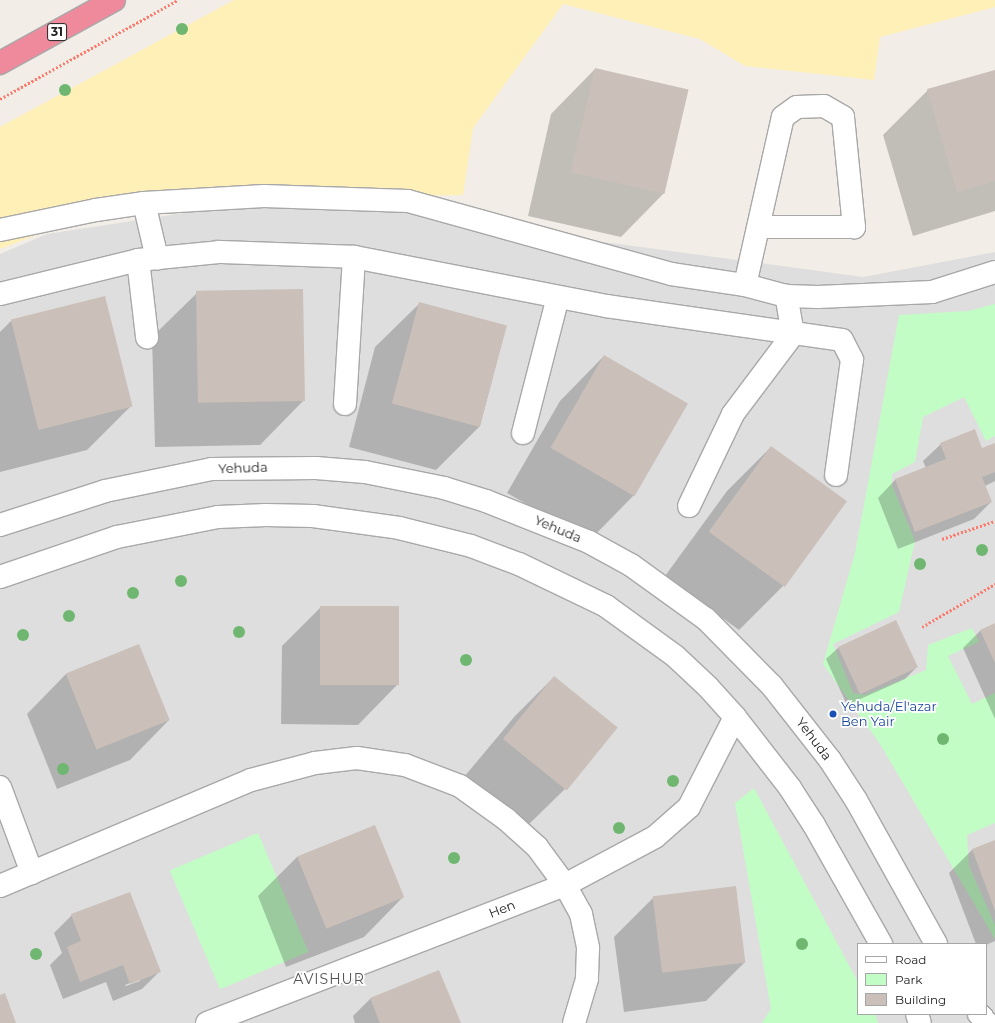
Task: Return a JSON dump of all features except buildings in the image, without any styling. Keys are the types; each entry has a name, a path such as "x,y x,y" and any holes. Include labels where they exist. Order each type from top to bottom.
{"highway":[{"name":"31","path":"0,63 114,0"}],"street":[{"path":"745,285 760,228 783,117 797,107 824,106 843,117 854,227 760,228"},
{"path":"0,230 96,210 144,203 264,196 408,200 671,274 745,285 786,296 818,297 932,292 995,272"},
{"path":"144,203 148,259 147,338"},
{"path":"0,294 148,259 219,252 354,257 606,306 842,340 852,360 836,475"},
{"path":"345,404 354,257"},
{"path":"689,506 733,414 793,334 786,296"},
{"path":"523,433 558,297"},
{"name":"Yehuda","path":"0,525 105,491 212,469 316,468 365,472 444,488 486,501 589,542 631,565 706,619 772,686 830,760 856,800 935,943"},
{"path":"0,576 117,538 218,517 313,516 399,528 464,544 519,564 606,606 675,656 735,717 790,788 814,825 880,943"},
{"name":"Hen","path":"207,1023 565,885 655,836 689,807 735,717"},
{"path":"0,886 251,780 315,763 357,758 405,765 460,786 506,819 537,847 565,885 580,914 588,948 587,979 574,1023"},
{"path":"0,787 32,873"},
{"path":"980,1015 987,1023"}],"path":[{"path":"0,98 178,0"},
{"path":"942,539 995,521"},
{"path":"922,627 995,584"}],"shaded area":[{"path":"349,207 434,214 530,232 863,277 995,252 995,1023 0,1023 0,254 47,234 217,208"}],"sand":[{"path":"234,0 995,0 995,7 880,37 874,80 745,66 700,39 563,4 473,128 463,195 231,199 64,224 0,249 0,127"}],"green space":[{"path":"995,304 995,436 986,441 964,397 923,417 915,462 892,474 892,485 915,541 899,612 833,644 853,693 865,695 926,670 928,645 972,628 979,642 948,656 972,704 995,693 995,823 967,835 969,866 995,925 995,939 880,744 823,664 855,553 899,315 968,311"},
{"path":"754,788 857,980 857,1015 875,1015 878,1023 762,1023 771,1009 735,803"},
{"path":"258,833 308,952 220,989 170,871"}],"place":[{"name":"Yehuda/El'azar Ben Yair","path":"833,714"}],"district":[{"name":"AVISHUR","path":"329,979"}]}
